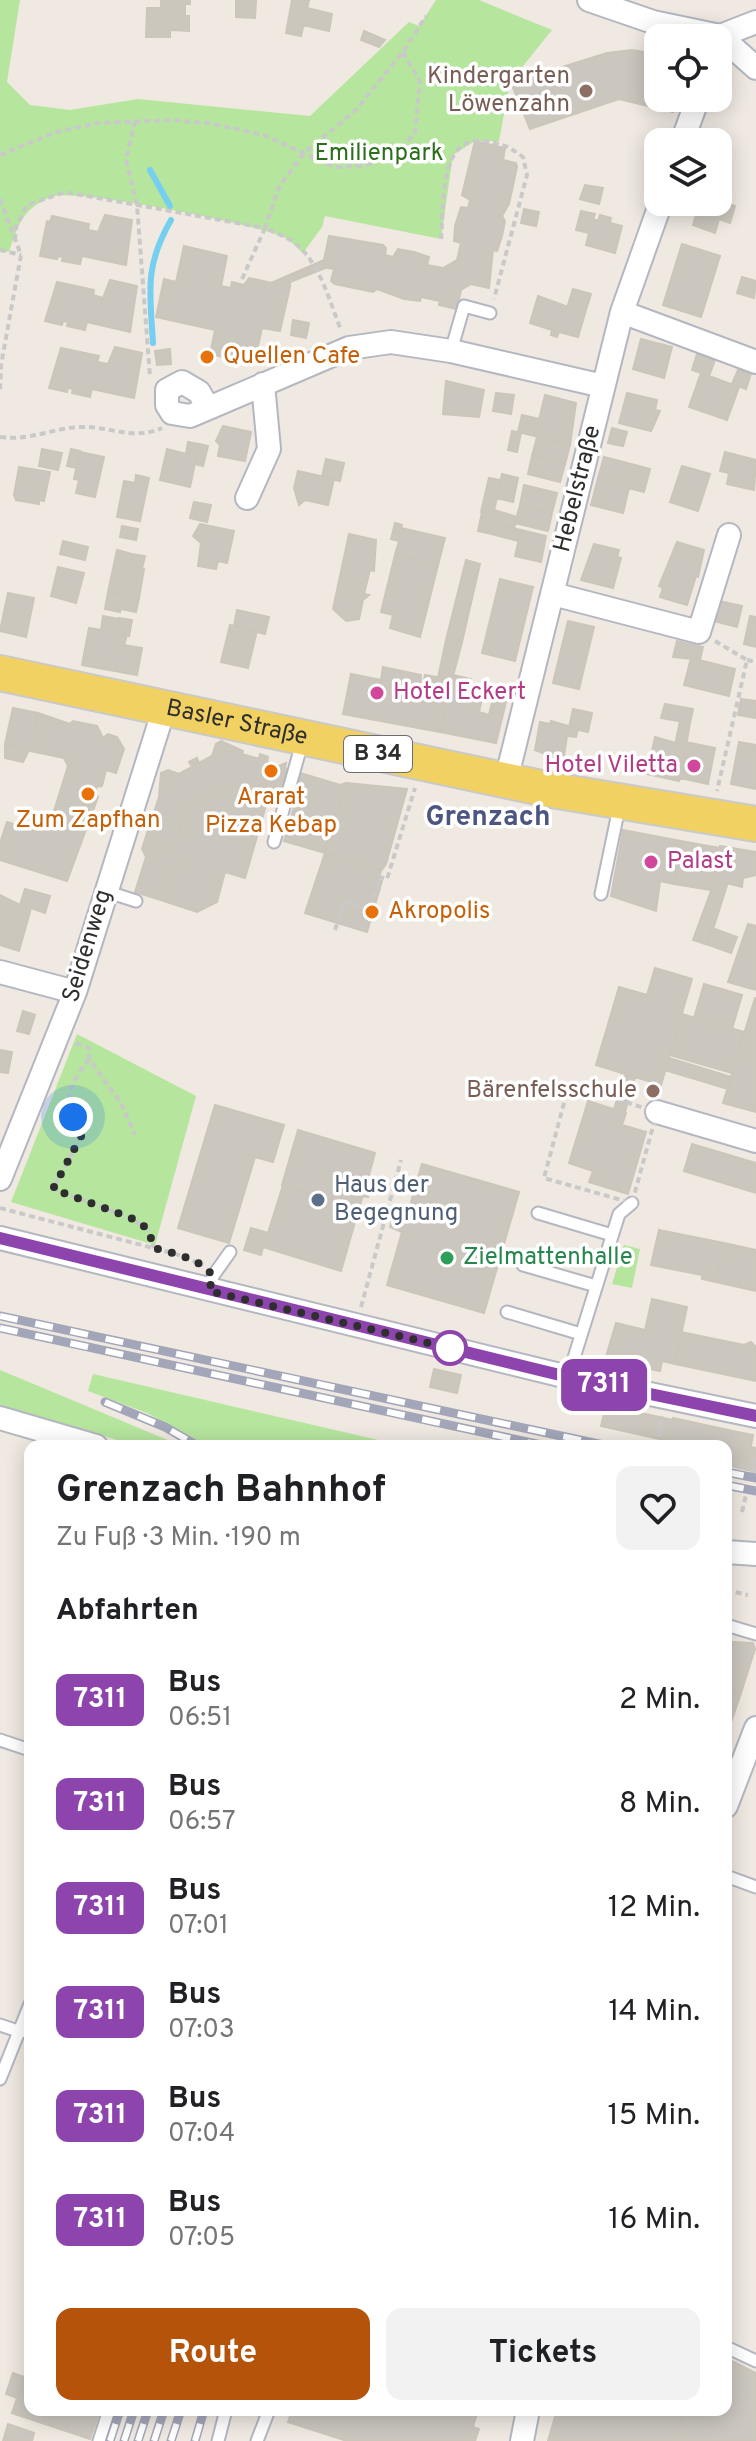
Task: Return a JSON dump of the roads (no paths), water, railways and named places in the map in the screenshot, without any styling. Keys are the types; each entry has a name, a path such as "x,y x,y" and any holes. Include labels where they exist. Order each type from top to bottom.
{"main road":[{"name":"Basler Straße","path":"0,673 620,803 756,824"}],"street":[{"path":"589,0 661,24"},
{"path":"732,33 756,22"},
{"path":"732,49 756,68"},
{"name":"Hebelstraße","path":"506,780 622,312 656,216"},
{"path":"622,312 756,362"},
{"path":"199,412 349,348 391,342 451,351 603,386"},
{"path":"247,498 269,449 263,384"},
{"path":"553,594 699,632 729,535"},
{"name":"Seidenweg","path":"0,1179 75,992 104,891 164,709"},
{"path":"0,972 75,992"},
{"path":"657,1112 756,1141"},
{"path":"0,1238 211,1283 356,1324 568,1377 756,1416"},
{"path":"0,1418 75,1440"},
{"path":"732,1552 756,1554"},
{"path":"732,1790 756,1728"},
{"path":"522,2441 527,2416"}],"lane":[{"path":"451,351 464,306 490,313"},
{"path":"274,842 303,738"},
{"path":"601,894 620,803"},
{"path":"104,891 136,901"},
{"path":"568,1377 619,1214 632,1203"},
{"path":"538,1213 612,1235"},
{"path":"211,1283 230,1252"},
{"path":"523,1265 596,1286"},
{"path":"507,1312 581,1334"},
{"path":"732,1627 756,1634"},
{"path":"0,1740 24,1748"},
{"path":"732,1878 756,1887"},
{"path":"0,2079 24,2023"},
{"path":"0,2025 21,2032"},
{"path":"732,2350 756,2361"},
{"path":"99,2441 107,2416"},
{"path":"218,2441 224,2416"},
{"path":"257,2441 267,2416"}],"waterway":[{"path":"150,170 170,206"},
{"path":"153,343 150,294 153,266 171,220"}],"railway":[{"path":"0,1316 580,1440"},
{"path":"0,1328 518,1440"},
{"path":"105,1402 188,1440"},
{"path":"732,1473 756,1478"},
{"path":"732,1486 756,1491"},
{"path":"110,2441 118,2416"},
{"path":"124,2441 132,2416"},
{"path":"138,2441 146,2416"},
{"path":"154,2441 162,2416"},
{"path":"171,2441 179,2416"},
{"path":"195,2441 202,2416"}],"place":[{"name":"Kindergarten Löwenzahn","path":"586,91"},
{"name":"Quellen Cafe","path":"207,357"},
{"name":"Hotel Eckert","path":"377,693"},
{"name":"Hotel Viletta","path":"694,766"},
{"name":"Ararat Pizza Kebap","path":"271,771"},
{"name":"Zum Zapfhan","path":"88,794"},
{"name":"Palast","path":"651,862"},
{"name":"Akropolis","path":"372,912"},
{"name":"Bärenfelsschule","path":"653,1091"},
{"name":"Haus der Begegnung","path":"318,1200"},
{"name":"Zielmattenhalle","path":"447,1258"}],"district":[{"name":"Grenzach","path":"488,818"}],"park label":[{"name":"Emilienpark","path":"379,154"}]}
